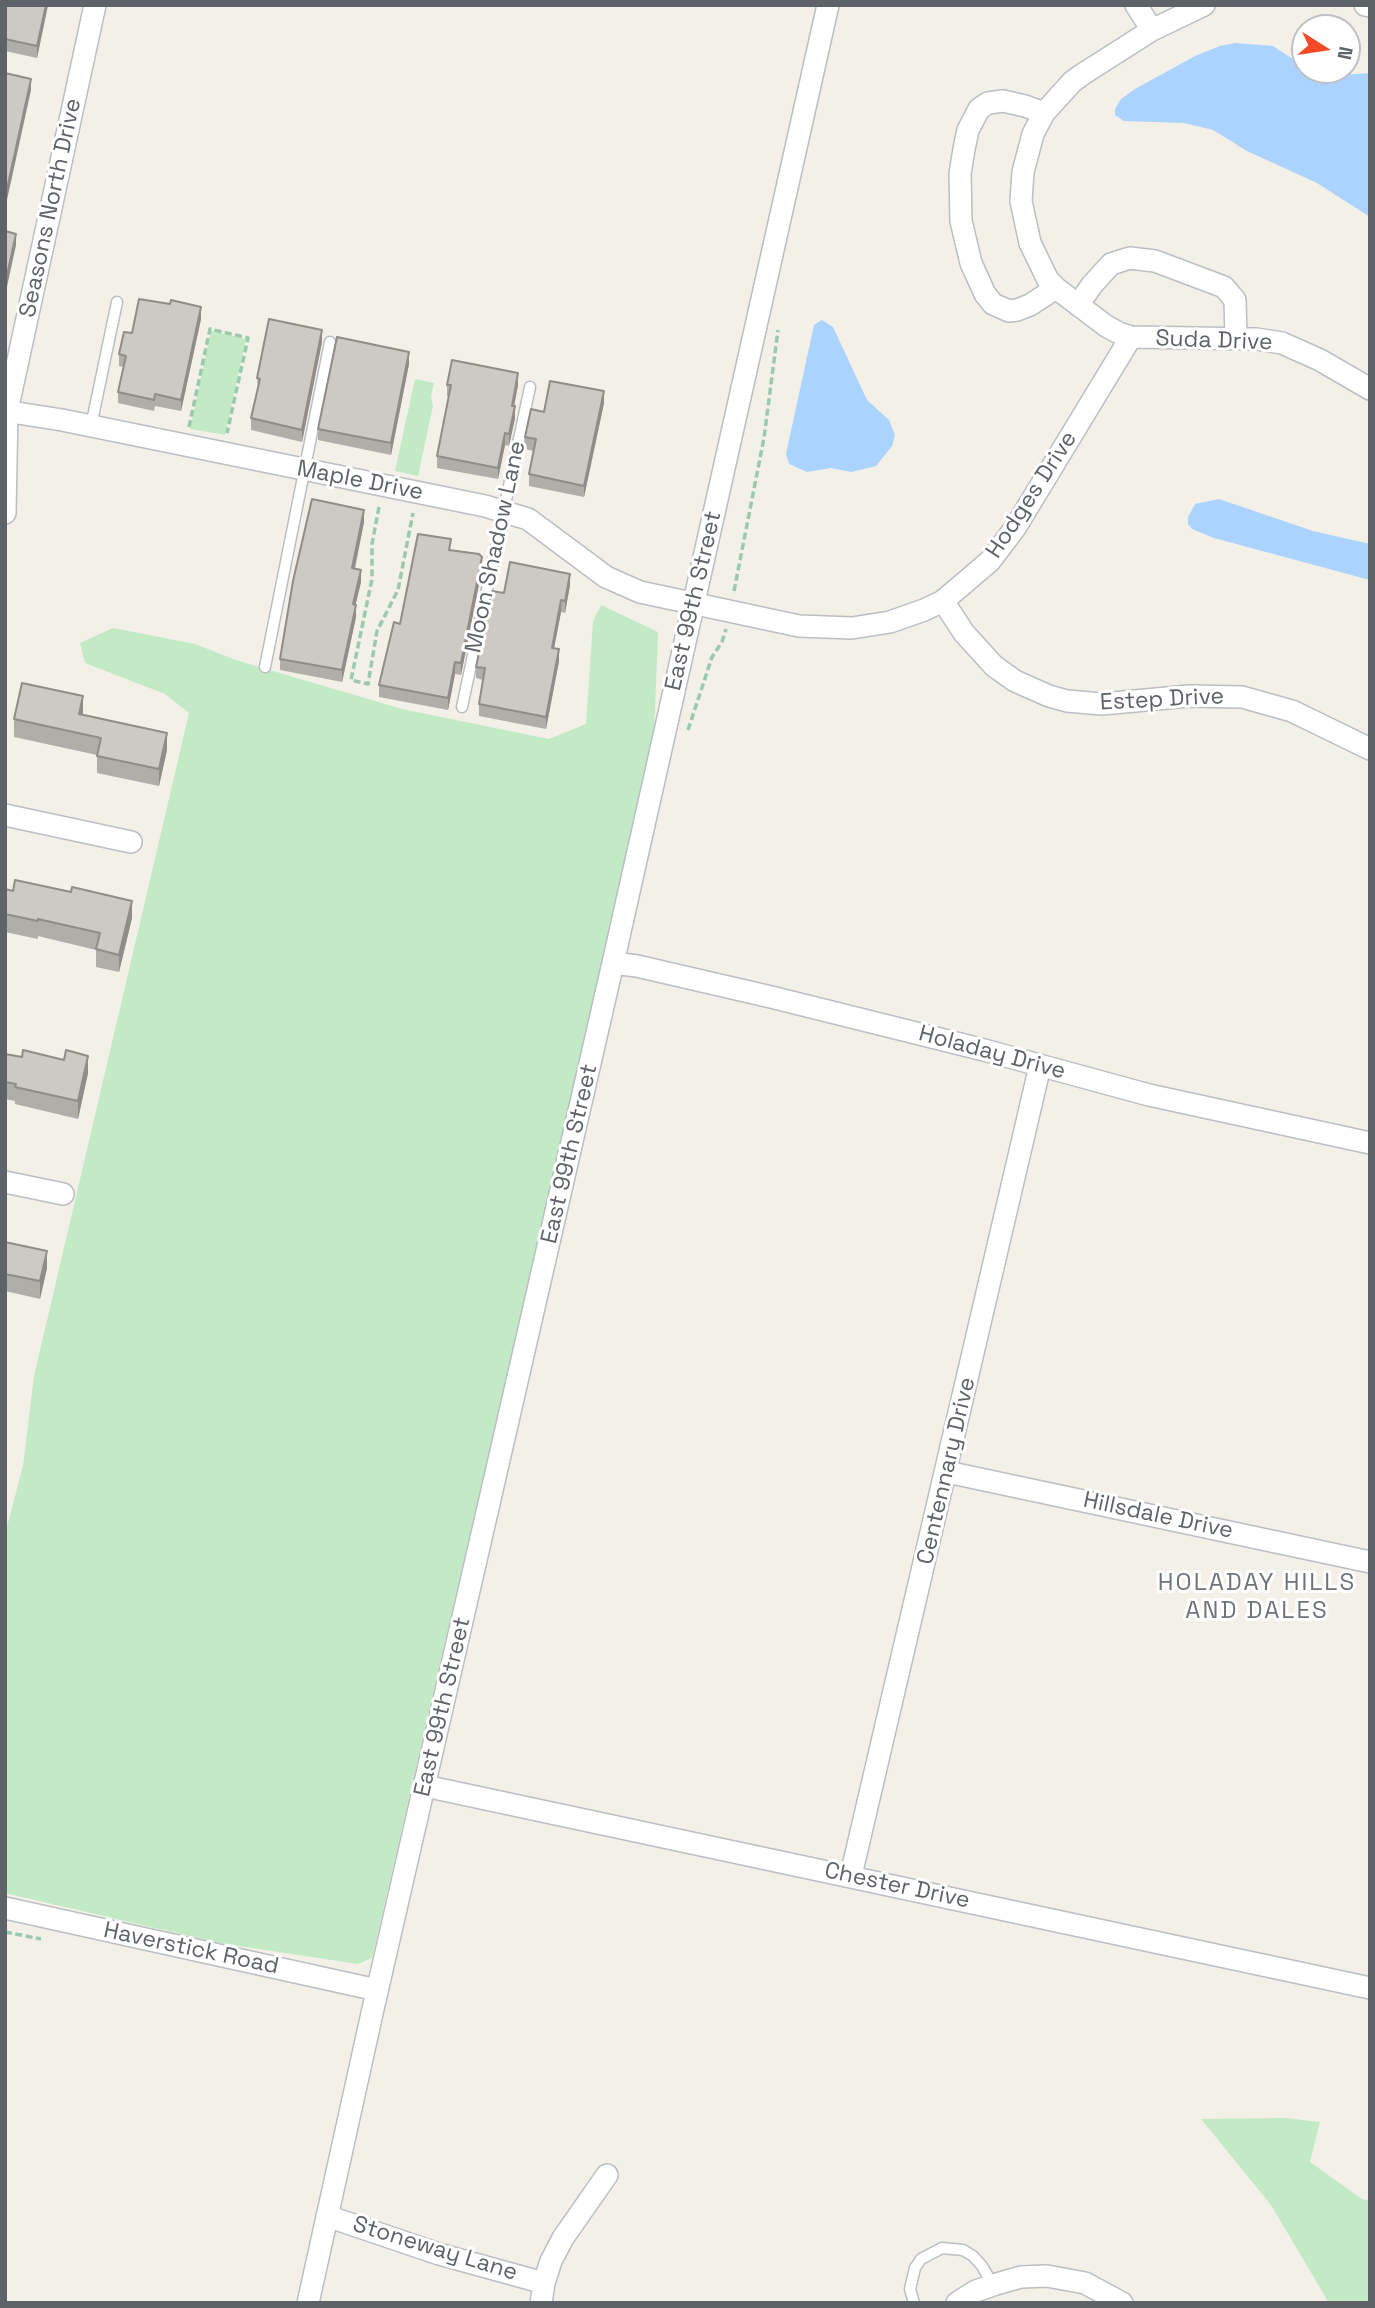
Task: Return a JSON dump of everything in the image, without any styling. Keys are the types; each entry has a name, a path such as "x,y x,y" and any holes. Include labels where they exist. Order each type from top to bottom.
{"street":[{"name":"Seasons North Drive","path":"5,513 6,411 95,5"},
{"name":"East 99th Street","path":"309,2303 377,1990 613,963 828,5"},
{"path":"1136,5 1152,30"},
{"path":"1131,337 1106,326 1048,280 1024,224 1021,201 1027,153 1044,113 1072,82 1152,30 1204,5"},
{"path":"1044,113 1003,101 994,101 979,109 968,130 960,174 961,222 971,263 985,295 993,304 1009,311 1017,310 1056,288"},
{"path":"1078,305 1111,264 1130,258 1155,261 1224,287 1235,300 1236,338"},
{"name":"Hodges Drive","path":"693,605 799,626 834,629 890,622 943,601 1002,548 1131,337"},
{"name":"Suda Drive","path":"1131,337 1270,340 1291,346 1370,389"},
{"name":"Maple Drive","path":"6,411 485,506 528,519 606,577 640,592 693,605"},
{"name":"Estep Drive","path":"943,601 971,642 994,666 1015,681 1049,696 1102,704 1189,696 1242,697 1285,708 1370,749"},
{"path":"5,815 131,842"},
{"name":"Holaday Drive","path":"613,963 771,997 1149,1095 1370,1143"},
{"name":"Centennary Drive","path":"851,1875 1041,1066"},
{"path":"5,1182 63,1194"},
{"name":"Hillsdale Drive","path":"947,1472 1370,1562"},
{"name":"Chester Drive","path":"425,1786 1370,1988"},
{"name":"Haverstick Road","path":"5,1908 377,1990"},
{"path":"542,2293 551,2261 563,2238 607,2175"},
{"name":"Stoneway Lane","path":"327,2216 542,2293"},
{"path":"957,2303 976,2291 993,2285 1021,2277 1047,2276 1066,2278 1106,2292 1122,2303"}],"lane":[{"path":"91,426 117,302"},
{"path":"265,667 330,342"},
{"name":"Moon Shadow Lane","path":"462,707 530,387"},
{"path":"914,2303 910,2289 915,2268 921,2259 942,2248 963,2250 973,2256 993,2285"}],"path":[{"path":"735,587 764,438 779,321"},
{"path":"188,430 210,329 248,338 226,438"},
{"path":"379,507 372,544 372,579 351,680 368,684 377,631 398,590 413,513"},
{"path":"685,741 712,657 725,632"}],"green space":[{"path":"211,331 246,339 225,435 190,429"},
{"path":"415,379 434,383 431,397 433,406 418,476 395,471"},
{"path":"601,605 658,632 654,736 372,1958 358,1964 219,1943 5,1893 5,1534 23,1466 34,1376 189,713 165,694 85,663 80,643 113,628 195,644 236,660 402,709 549,739 586,724 593,621"},
{"path":"1286,2118 1320,2122 1310,2162 1362,2199 1370,2201 1370,2303 1329,2303 1271,2205 1201,2119"}],"water":[{"path":"1235,43 1273,46 1291,58 1291,84 1361,84 1361,74 1370,73 1370,217 1317,183 1247,151 1213,130 1184,123 1124,121 1115,115 1115,109 1121,99 1135,89 1195,56"},
{"path":"822,320 833,327 867,400 889,420 895,435 892,446 876,466 851,472 831,468 807,472 789,464 786,454 814,325"},
{"path":"1219,499 1313,531 1370,544 1370,580 1214,538 1192,529 1188,524 1188,517 1195,504"}],"building":[{"path":"5,5 46,5 37,46 5,39"},
{"path":"5,73 31,79 5,198"},
{"path":"5,231 16,234 5,284"},
{"path":"139,299 170,304 171,300 201,307 181,400 155,394 154,400 118,392 126,356 119,354 124,332 132,333"},
{"path":"269,319 322,330 302,430 251,418"},
{"path":"337,337 409,352 391,443 318,429"},
{"path":"452,360 518,373 512,406 515,406 509,434 505,433 498,468 437,456 451,385 447,385"},
{"path":"550,381 604,391 584,486 529,474 536,439 525,437 531,409 544,412"},
{"path":"312,499 364,510 352,568 361,570 342,670 280,659 293,581"},
{"path":"418,534 451,539 449,550 479,554 482,557 461,663 455,662 448,698 379,685 394,622 400,624"},
{"path":"510,562 570,574 565,601 561,600 552,648 559,649 546,717 479,704 485,668 476,667 492,591 504,593"},
{"path":"22,683 83,696 79,714 167,733 159,769 97,756 101,738 14,719"},
{"path":"15,880 71,892 72,887 132,901 119,955 96,949 100,933 5,914 5,889 13,891"},
{"path":"23,1050 64,1060 66,1050 88,1056 78,1101 15,1087 16,1084 5,1082 5,1054 22,1057"},
{"path":"5,1242 47,1251 40,1281 5,1274"}],"district":[{"name":"HOLADAY HILLS AND DALES","path":"1257,1597"}]}
